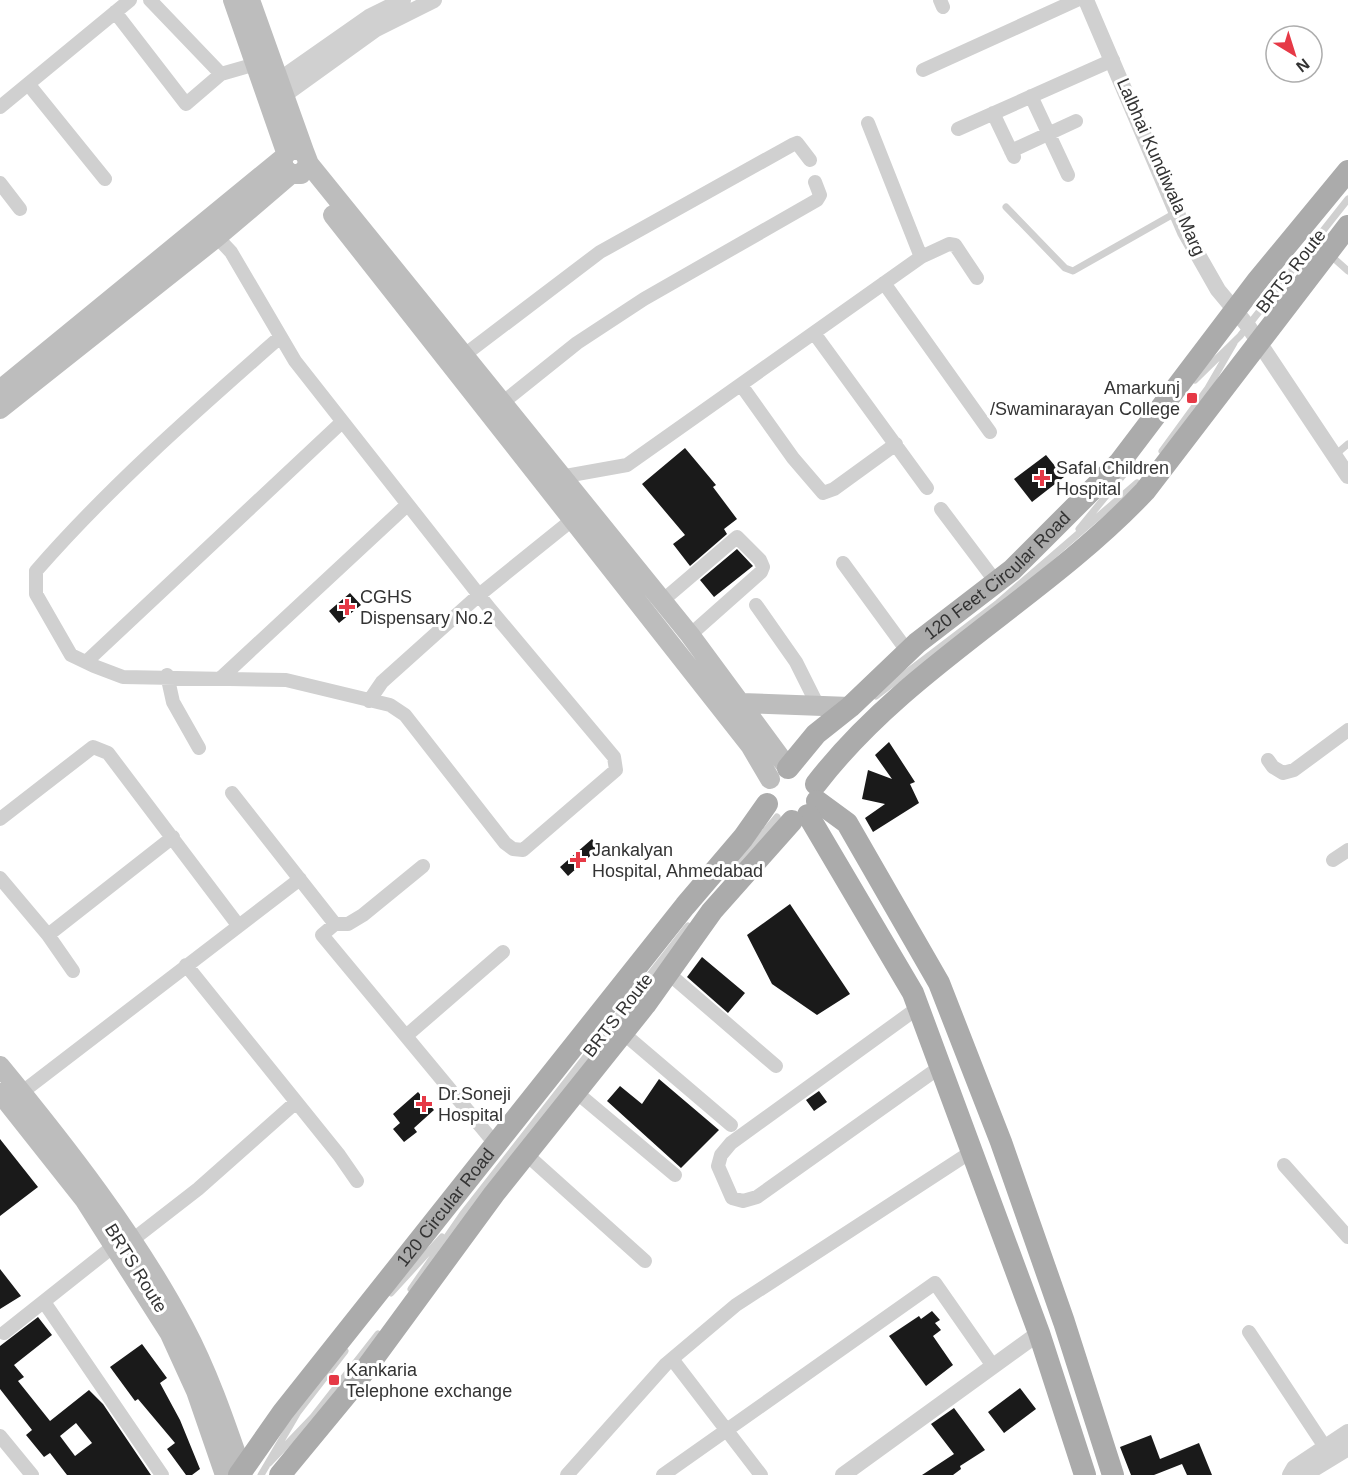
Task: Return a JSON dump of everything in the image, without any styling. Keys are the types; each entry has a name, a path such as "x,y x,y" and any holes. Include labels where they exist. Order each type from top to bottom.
{"main road":[{"path":"233,0 256,64 274,93"},
{"path":"250,0 295,162 572,520 744,737 779,774"},
{"path":"0,409 217,237 295,162"},
{"path":"295,162 463,356 690,635 741,703 779,774"},
{"path":"0,390 295,162"},
{"name":"120 Feet Circular Road","path":"796,807 840,753 888,705 1033,593 1113,526 1145,492 1348,171"},
{"name":"120 Feet Circular Road","path":"779,774 816,734 859,705 908,652 996,582 1066,518 1248,326 1327,253 1348,226"},
{"path":"741,703 859,705"},
{"path":"796,807 805,771 779,774 766,787 796,807 847,823 939,983 1001,1142 1113,1475"},
{"path":"796,807 843,870 913,993 974,1150 1039,1333 1085,1475"},
{"name":"120 Circular Road","path":"275,1469 351,1389 494,1194 623,1033 712,911 796,807"},
{"name":"120 Circular Road","path":"241,1474 283,1412 497,1146 685,906 743,838 796,807"},
{"path":"0,1066 97,1190 123,1243"},
{"path":"0,1093 84,1199 123,1243 184,1326 210,1385 241,1474"}],"street":[{"path":"0,107 130,0"},
{"path":"150,0 221,74"},
{"path":"274,93 403,0"},
{"path":"373,23 434,0"},
{"path":"923,70 1077,0"},
{"name":"Lalbhai Kundiwala Marg","path":"1086,0 1185,232 1218,290 1248,326 1348,476"},
{"path":"115,12 186,104 221,74 256,64"},
{"path":"958,129 1113,60"},
{"path":"29,85 105,179"},
{"path":"1031,96 1068,175"},
{"path":"993,113 1013,154 1048,133 1077,121"},
{"path":"868,123 921,257"},
{"path":"463,356 600,252 792,145 797,143 810,160"},
{"path":"502,403 577,343 644,299 817,200 820,195 815,182"},
{"path":"0,183 20,209"},
{"path":"217,237 231,252 279,338 342,422 406,505 608,749 617,763 616,770 523,850 513,849 499,836 405,715 390,705 369,702 286,680 167,675 123,676 71,655 36,594 36,571 86,517 150,453 279,338"},
{"path":"560,477 627,465 921,257 949,244 955,245 977,278"},
{"path":"884,282 990,432"},
{"path":"814,333 927,488"},
{"path":"741,385 793,458 823,493 834,489 896,444"},
{"path":"86,662 342,422"},
{"path":"222,677 406,505"},
{"path":"941,509 996,582"},
{"path":"369,702 382,682 479,595 572,520"},
{"path":"662,601 737,537 760,560 763,567 761,572 690,635"},
{"path":"843,563 908,652"},
{"path":"756,605 796,662 818,706"},
{"path":"167,675 173,702 199,748"},
{"path":"1269,760 1273,767 1283,773 1294,770 1348,730"},
{"path":"0,819 93,747 108,753 238,925"},
{"path":"232,793 335,924"},
{"path":"48,935 172,837"},
{"path":"1333,860 1348,850"},
{"path":"423,866 363,915 348,924 335,924 322,935 497,1146"},
{"path":"0,878 48,935 73,970"},
{"path":"21,1093 300,879"},
{"path":"406,1036 503,952"},
{"path":"186,965 357,1181"},
{"path":"668,973 776,1066"},
{"path":"919,1008 731,1143 721,1155 717,1166 732,1198 743,1201 757,1197 940,1067"},
{"path":"623,1033 731,1125"},
{"path":"576,1092 675,1174"},
{"path":"4,1333 198,1189 295,1103"},
{"path":"567,1475 672,1359 736,1305 974,1150"},
{"path":"527,1155 645,1261"},
{"path":"1284,1166 1348,1237"},
{"path":"663,1475 935,1284 940,1287 993,1366"},
{"path":"44,1302 162,1475"},
{"path":"1249,1332 1325,1447"},
{"path":"843,1475 1039,1333"},
{"path":"672,1359 761,1475"},
{"path":"1290,1475 1294,1468 1348,1432"},
{"path":"0,1436 32,1475"},
{"path":"1312,1473 1348,1448"}],"lane":[{"name":"BRTS Route","path":"1234,343 1348,199"},
{"path":"1006,207 1065,268 1073,271 1177,212"},
{"path":"1327,253 1348,271"},
{"path":"1187,390 1234,343"},
{"path":"1160,454 1208,388 1234,343"},
{"path":"1334,456 1348,444"},
{"path":"1067,544 1140,454"},
{"path":"859,705 998,603 1139,482 1146,472"},
{"path":"725,881 796,807"},
{"name":"BRTS Route","path":"462,1215 694,918"},
{"name":"BRTS Route","path":"0,1081 84,1186 175,1330 241,1474"},
{"path":"409,1292 462,1215"},
{"path":"387,1297 462,1215"},
{"path":"241,1474 275,1469 381,1329"},
{"path":"275,1469 298,1412 353,1341"}],"building":[{"path":"685,448 716,485 713,487 737,519 724,529 727,534 690,566 673,544 685,535 642,484"},
{"path":"1046,455 1064,477 1032,502 1014,479"},
{"path":"737,549 753,566 714,597 700,580"},
{"path":"350,593 361,605 339,623 329,611"},
{"path":"889,742 915,782 910,784 919,803 873,832 865,818 885,804 862,799 868,770 892,779 875,755"},
{"path":"592,839 599,848 568,876 560,867"},
{"path":"790,904 850,994 817,1015 772,984 747,935"},
{"path":"702,957 745,993 728,1013 687,977"},
{"path":"659,1079 719,1130 681,1168 607,1101 620,1086 642,1104"},
{"path":"819,1091 827,1102 814,1111 806,1100"},
{"path":"418,1092 434,1110 414,1128 417,1132 404,1142 393,1129 400,1123 393,1114"},
{"path":"0,1139 38,1187 0,1216"},
{"path":"0,1269 21,1296 0,1309"},
{"path":"932,1311 940,1320 935,1323 941,1330 933,1336 953,1365 926,1386 889,1336 919,1316 921,1319"},
{"path":"38,1317 52,1335 14,1365 24,1377 18,1381 50,1421 89,1390 103,1404 151,1475 67,1475 50,1453 44,1457 26,1435 32,1430 0,1389 0,1346","holes":["76,1423 92,1443 75,1456 60,1436"]},
{"path":"142,1344 167,1378 160,1383 180,1420 200,1469 192,1475 186,1475 167,1449 175,1443 138,1399 135,1401 110,1367"},
{"path":"1020,1388 1036,1409 1004,1433 988,1412"},
{"path":"954,1408 985,1450 960,1466 961,1469 953,1475 922,1475 954,1454 931,1424"},
{"path":"1151,1435 1160,1459 1199,1443 1212,1475 1187,1475 1182,1464 1154,1475 1131,1475 1120,1447"}],"place":[{"name":"Amarkunj /Swaminarayan College","path":"1192,398"},
{"name":"Safal Children Hospital","path":"1042,478"},
{"name":"CGHS Dispensary No.2","path":"347,607"},
{"name":"Jankalyan Hospital, Ahmedabad","path":"578,860"},
{"name":"Dr.Soneji Hospital","path":"424,1104"},
{"name":"Kankaria Telephone exchange","path":"334,1380"}]}
